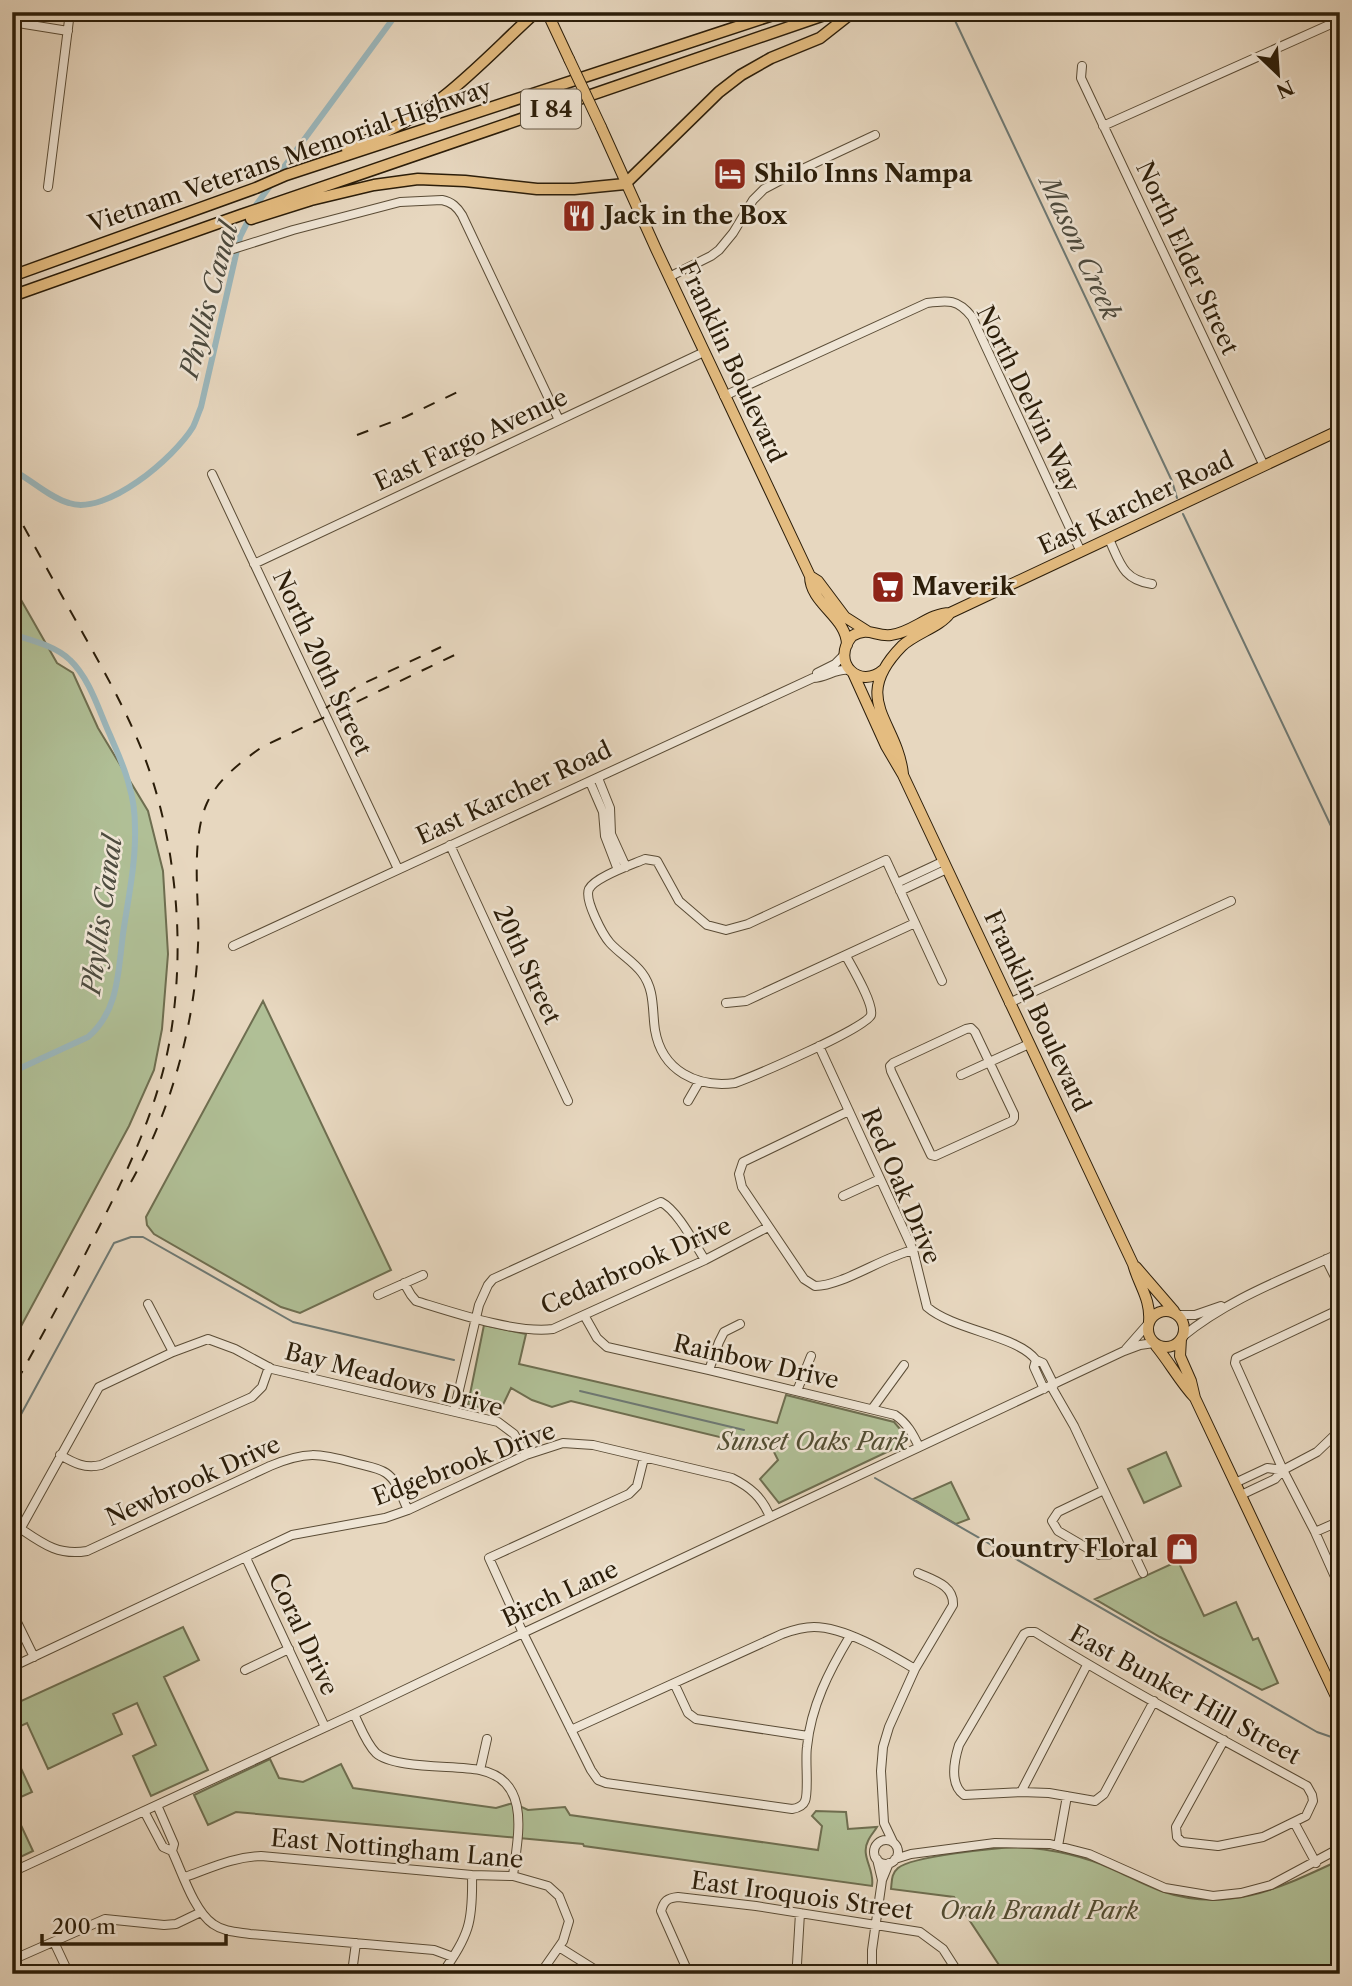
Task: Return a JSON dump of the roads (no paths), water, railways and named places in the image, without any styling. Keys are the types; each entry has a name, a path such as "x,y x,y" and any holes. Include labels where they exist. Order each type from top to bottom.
{"highway":[{"path":"286,175 356,145 441,99 536,12"},
{"name":"Vietnam Veterans Memorial Highway","path":"12,276 286,175 782,12"},
{"name":"Vietnam Veterans Memorial Highway","path":"12,296 834,12"},
{"path":"267,210 374,185 418,179 537,189 625,184 711,100 741,75 771,58 820,38 853,12"}],"main road":[{"name":"Franklin Boulevard","path":"547,12 810,576 810,586 844,632 845,664 903,775 1133,1264 1149,1303 1148,1323"},
{"name":"East Karcher Road","path":"950,613 1340,430"},
{"name":"Franklin Boulevard","path":"810,576 818,580 845,617 867,631 882,635 889,644 890,650 878,681 878,700 902,762 903,775"},
{"path":"851,672 870,677 877,675 911,638 946,620 950,613 942,613 897,634 882,635"},
{"path":"845,650 857,634 867,631"},
{"name":"Franklin Boulevard","path":"1133,1264 1177,1315"},
{"path":"1195,1398 1148,1335 1148,1323 1160,1311 1177,1315 1184,1325 1180,1356 1195,1398 1340,1705"},
{"path":"1155,1344 1166,1347 1182,1338"}],"street":[{"path":"48,187 70,12"},
{"path":"1103,126 1340,20"},
{"path":"12,22 68,31"},
{"name":"North Elder Street","path":"1082,66 1081,78 1264,466"},
{"path":"669,277 719,250 753,200 769,185 875,135"},
{"path":"230,250 400,202 449,201 458,209 559,420"},
{"name":"North Delvin Way","path":"724,396 927,303 953,301 964,307 972,317 1081,552"},
{"name":"East Fargo Avenue","path":"254,564 704,352"},
{"name":"North 20th Street","path":"212,474 398,869"},
{"path":"1109,539 1123,570 1139,582 1152,584"},
{"path":"813,678 835,664 845,650"},
{"path":"813,678 839,670 851,672"},
{"name":"East Karcher Road","path":"233,946 813,678"},
{"path":"594,780 610,808 611,834 622,869"},
{"name":"20th Street","path":"450,845 568,1101"},
{"path":"846,956 871,1006 871,1016 861,1025 736,1083 721,1085 699,1082 688,1078 669,1060 657,1038 653,998 646,979 609,942 589,903 589,887 622,869 651,859 657,861 684,907 707,925 726,930 759,919 886,860 942,981"},
{"path":"898,887 946,865"},
{"path":"1009,1003 1231,901"},
{"path":"726,1003 746,1001 915,923"},
{"path":"971,1028 989,1062 1014,1118 935,1157 931,1155 890,1066 971,1028"},
{"path":"961,1075 1029,1044"},
{"name":"Red Oak Drive","path":"819,1046 912,1250 927,1307 949,1320 1023,1348 1043,1363 1050,1387 1074,1426 1143,1573"},
{"path":"688,1101 699,1082"},
{"path":"849,1111 743,1162 739,1174 742,1187 804,1279 815,1286 830,1284 912,1250"},
{"path":"843,1196 880,1179"},
{"path":"454,1411 476,1318 484,1295 494,1279 661,1202 666,1204 705,1260"},
{"name":"Cedarbrook Drive","path":"404,1283 416,1301 528,1329 553,1329 705,1260 768,1227"},
{"path":"1177,1315 1195,1315 1234,1302 1326,1259 1338,1257"},
{"path":"1326,1259 1340,1287"},
{"path":"378,1295 423,1275"},
{"path":"1182,1338 1234,1302"},
{"path":"148,1304 173,1352"},
{"path":"1340,1309 1236,1358 1235,1363 1340,1588"},
{"name":"Rainbow Drive","path":"584,1315 597,1338 607,1347 895,1415 904,1421 919,1447"},
{"name":"Birch Lane","path":"1124,1351 1148,1323"},
{"path":"709,1370 724,1332 740,1324"},
{"name":"Bay Meadows Drive","path":"12,1544 99,1387 173,1352 208,1339 227,1345 269,1367 498,1422 514,1434 526,1455"},
{"name":"Birch Lane","path":"12,1872 1124,1351 1140,1345 1155,1344"},
{"path":"797,1391 811,1356"},
{"path":"872,1409 904,1365"},
{"path":"60,1455 78,1465 101,1465 251,1397 262,1387 269,1367"},
{"path":"1241,1495 1275,1479 1283,1470 1317,1452 1340,1430"},
{"name":"Edgebrook Drive","path":"12,1667 292,1535 364,1523 408,1510 526,1455 563,1443 593,1445 732,1478 757,1494 770,1517"},
{"name":"Newbrook Drive","path":"21,1529 35,1539 64,1552 72,1554 87,1551 270,1466 292,1457 312,1454 378,1469 387,1474 408,1510"},
{"path":"644,1458 637,1486 629,1494 489,1558 523,1633 598,1780 792,1809 802,1805 807,1796 808,1736 817,1698 850,1636"},
{"path":"1235,1483 1267,1468 1283,1470"},
{"path":"1104,1490 1058,1512 1052,1521 1058,1531 1099,1555 1108,1555 1130,1545"},
{"path":"1315,1532 1340,1521"},
{"name":"Coral Drive","path":"246,1558 325,1727"},
{"path":"882,1880 875,1852 884,1823 881,1771 883,1746 915,1668 950,1611 954,1599 948,1589 918,1573"},
{"path":"12,1612 34,1657"},
{"path":"571,1730 798,1629 823,1628 850,1636 915,1668"},
{"name":"East Bunker Hill Street","path":"1021,1791 969,1796 960,1793 955,1782 954,1761 959,1745 1024,1634 1035,1632 1087,1665 1307,1786 1312,1795 1311,1809 1306,1816 1294,1822"},
{"path":"245,1670 289,1649"},
{"path":"1087,1665 1021,1791 1095,1801 1104,1794 1154,1702"},
{"path":"674,1683 688,1713 696,1719 808,1736"},
{"path":"354,1714 369,1744 380,1756 403,1763 486,1771 504,1782 511,1790 519,1814 513,1877"},
{"path":"480,1770 487,1739"},
{"path":"1224,1740 1176,1827 1177,1837 1181,1842 1218,1846 1262,1837 1294,1822 1316,1863"},
{"path":"1058,1846 1067,1796"},
{"path":"157,1805 174,1844 173,1851 201,1912 214,1925 226,1931 435,1950 453,1957"},
{"path":"144,1811 163,1847 173,1851"},
{"path":"872,1974 872,1950 882,1880 898,1853 884,1823"},
{"path":"877,1846 882,1841 911,1854"},
{"path":"877,1859 883,1863 911,1854 995,1843 1027,1842 1090,1854 1165,1888 1213,1896 1241,1893 1271,1885 1339,1850"},
{"name":"East Nottingham Lane","path":"185,1877 243,1856 261,1856 513,1877 548,1886 559,1896 569,1922 563,1941 540,1974"},
{"path":"442,1974 464,1941 469,1928 472,1875"},
{"name":"East Iroquois Street","path":"689,1974 661,1911 664,1902 678,1896 920,1932 943,1949 959,1974"},
{"path":"12,1960 105,1919 164,1925 176,1924 201,1912"},
{"path":"799,1974 797,1964 800,1913"},
{"path":"54,1942 69,1974"},
{"path":"349,1974 356,1943"},
{"path":"559,1947 594,1969"}],"waterway":[{"name":"Phyllis Canal","path":"12,470 61,500 84,505 101,501 138,481 184,440 201,407 240,237 256,205 398,12"},
{"name":"Mason Creek","path":"951,12 1172,481 1177,498"},
{"name":"Mason Creek","path":"1183,514 1340,845"},
{"name":"Phyllis Canal","path":"12,634 58,651 70,660 83,676 125,772 133,801 135,828 133,868 118,976 106,1015 88,1037 12,1072"},
{"path":"12,1431 114,1243 131,1237 143,1237 293,1322 454,1360"},
{"path":"580,1391 744,1430"},
{"path":"875,1478 1317,1732 1340,1740"}],"railway":[{"path":"357,435 405,417 466,388"},
{"path":"12,505 112,686 143,753 158,798 168,845 178,937 177,978 170,1039 150,1114 109,1208 12,1390"},
{"path":"326,708 356,687 441,647"},
{"path":"131,1182 167,1103 183,1048 197,963 198,843 203,815 217,786 262,747 463,651"}],"place":[{"name":"Shilo Inns Nampa","path":"730,174"},
{"name":"Jack in the Box","path":"579,216"},
{"name":"Maverik","path":"888,587"},
{"name":"Country Floral","path":"1182,1549"}],"park label":[{"name":"Sunset Oaks Park","path":"813,1442"},
{"name":"Orah Brandt Park","path":"1039,1911"}]}
